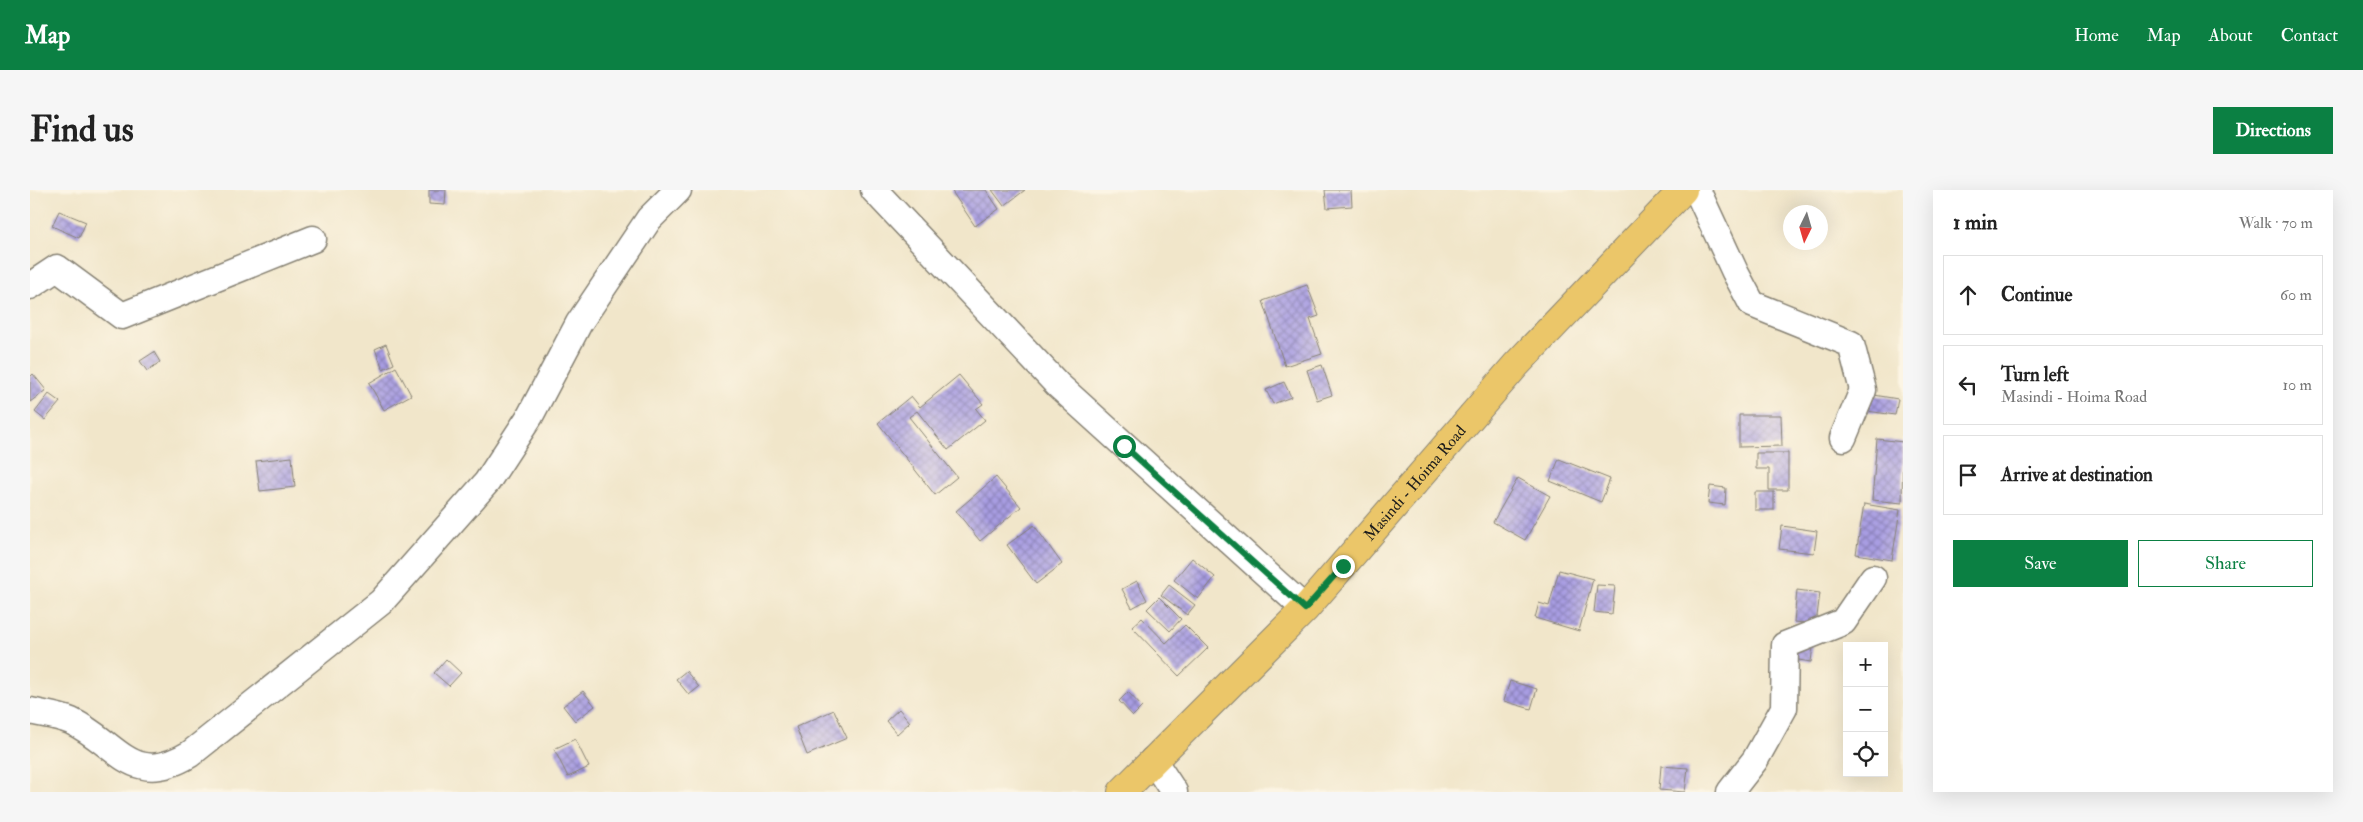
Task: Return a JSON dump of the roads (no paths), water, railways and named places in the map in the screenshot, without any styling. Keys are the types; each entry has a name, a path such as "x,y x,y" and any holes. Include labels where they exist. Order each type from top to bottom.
{"main road":[{"name":"Masindi - Hoima Road","path":"1122,792 1305,609 1516,365 1683,190"}],"street":[{"path":"30,711 70,721 97,737 122,757 138,765 154,768 172,765 197,748 381,602 487,482 530,416 579,323 649,220 678,190"},
{"path":"874,190 1058,385 1305,609"},
{"path":"1698,190 1735,272 1752,304 1851,344 1863,390 1843,438"},
{"path":"30,286 58,268 122,316 312,239"},
{"path":"1730,792 1755,760 1784,708 1785,645 1843,622 1873,578"},
{"path":"1153,760 1174,792"}]}
